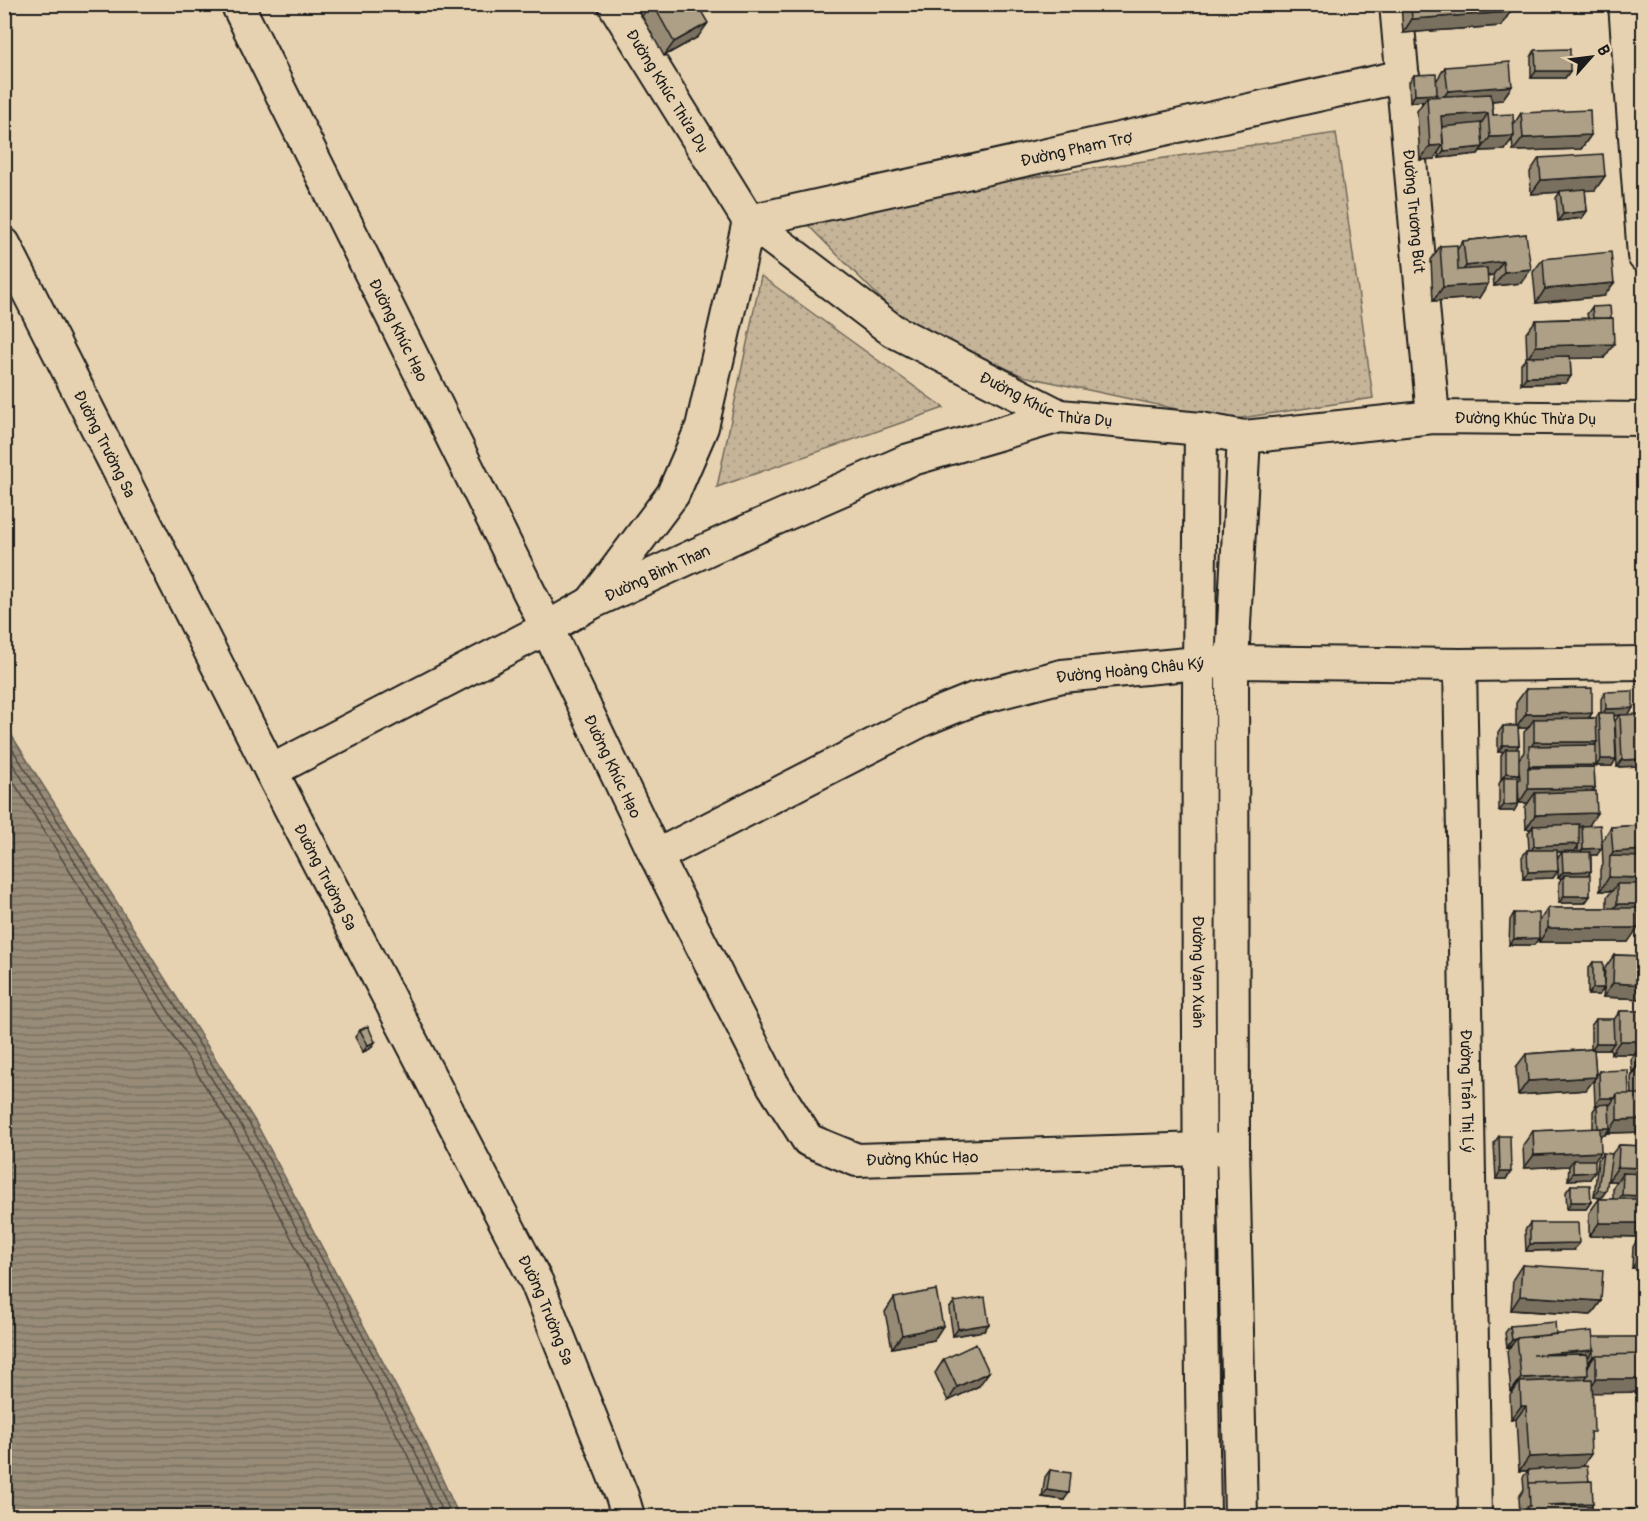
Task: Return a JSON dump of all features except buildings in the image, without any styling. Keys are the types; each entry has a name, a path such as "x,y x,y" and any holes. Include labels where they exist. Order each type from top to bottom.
{"street":[{"name":"Đường Khúc Hạo","path":"237,4 547,628 656,856 773,1085 808,1140 857,1160 1233,1148"},
{"name":"Đường Khúc Thừa Dụ","path":"614,4 749,221 892,330 1060,416 1201,429 1244,437 1433,417 1644,419"},
{"name":"Đường Trương Bút","path":"1396,4 1433,417"},
{"path":"1624,4 1644,256"},
{"name":"Đường Phạm Trợ","path":"749,221 1402,76"},
{"path":"591,603 674,494 702,428 749,221"},
{"name":"Đường Trường Sa","path":"4,244 271,771 537,1283 622,1496 627,1516"},
{"name":"Đường Bình Than","path":"271,771 591,603 754,528 909,460 1060,416"},
{"name":"Đường Vạn Xuân","path":"1201,429 1198,663 1198,1149 1204,1516"},
{"path":"1241,1516 1233,1148 1232,662 1244,437"},
{"name":"Đường Hoàng Châu Ký","path":"656,856 922,720 974,699 1062,676 1232,662 1460,665 1644,663"},
{"name":"Đường Trần Thị Lý","path":"1460,665 1475,1516"}],"shaded area":[{"path":"1336,133 1373,398 1228,420 1023,376 901,319 795,212"},
{"path":"761,276 944,408 717,487"}],"water":[{"path":"5,725 256,1123 426,1443 459,1516 5,1516"}]}
